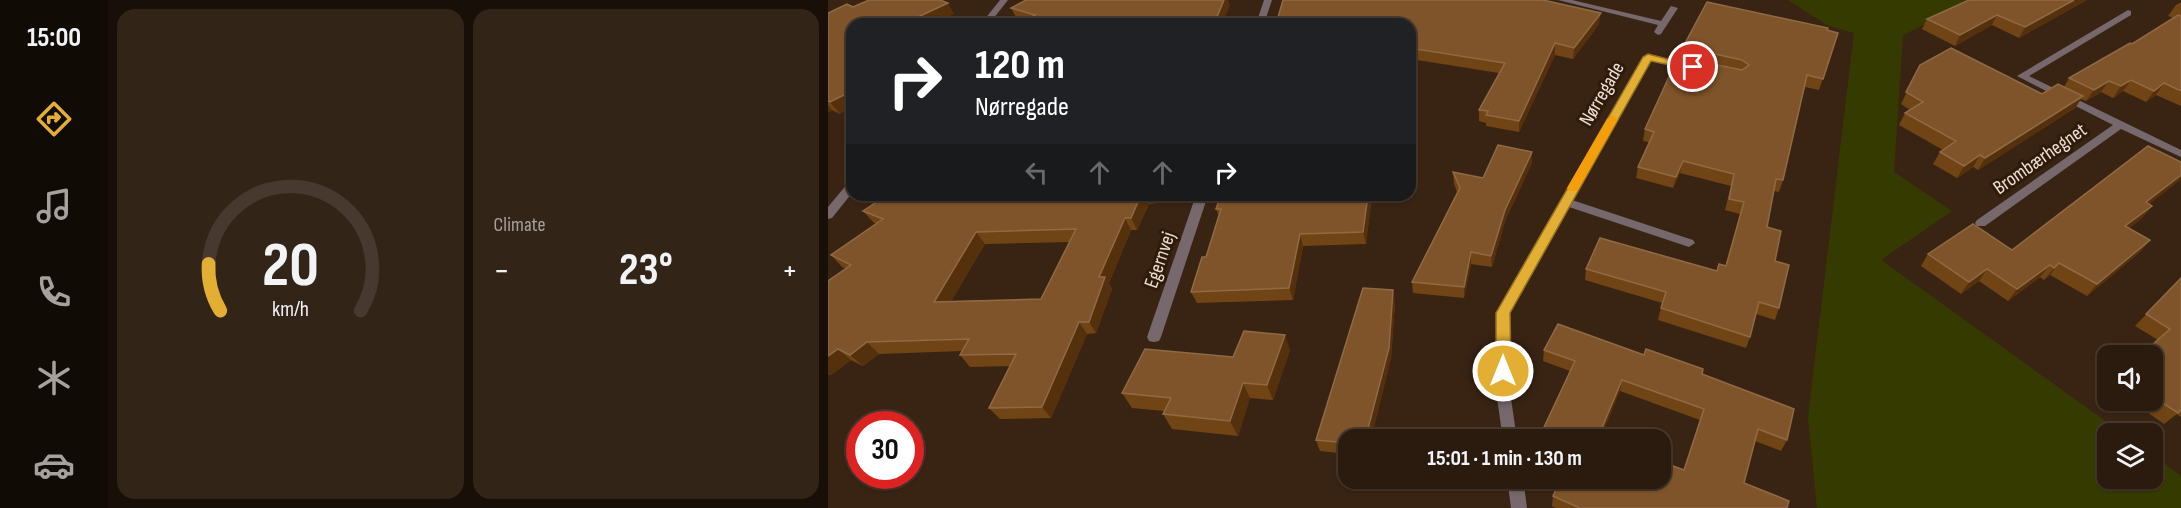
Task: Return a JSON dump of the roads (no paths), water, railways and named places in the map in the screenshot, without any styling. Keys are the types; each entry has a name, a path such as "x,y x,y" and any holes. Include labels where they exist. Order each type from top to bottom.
{"street":[{"path":"990,18 1004,0"},
{"path":"1262,18 1268,0"},
{"path":"1562,0 1663,24"},
{"path":"1658,32 1674,8"},
{"name":"Brombærhegnet","path":"2128,13 2022,76 2181,154"},
{"name":"Nørregade","path":"1508,429 1503,391 1503,313 1648,57 1705,69"},
{"name":"Brombærhegnet","path":"1981,223 2120,124"},
{"path":"828,215 846,193"},
{"name":"Egernvej","path":"1154,337 1200,201"},
{"path":"1565,202 1689,243"},
{"path":"1516,489 1519,508"}]}
